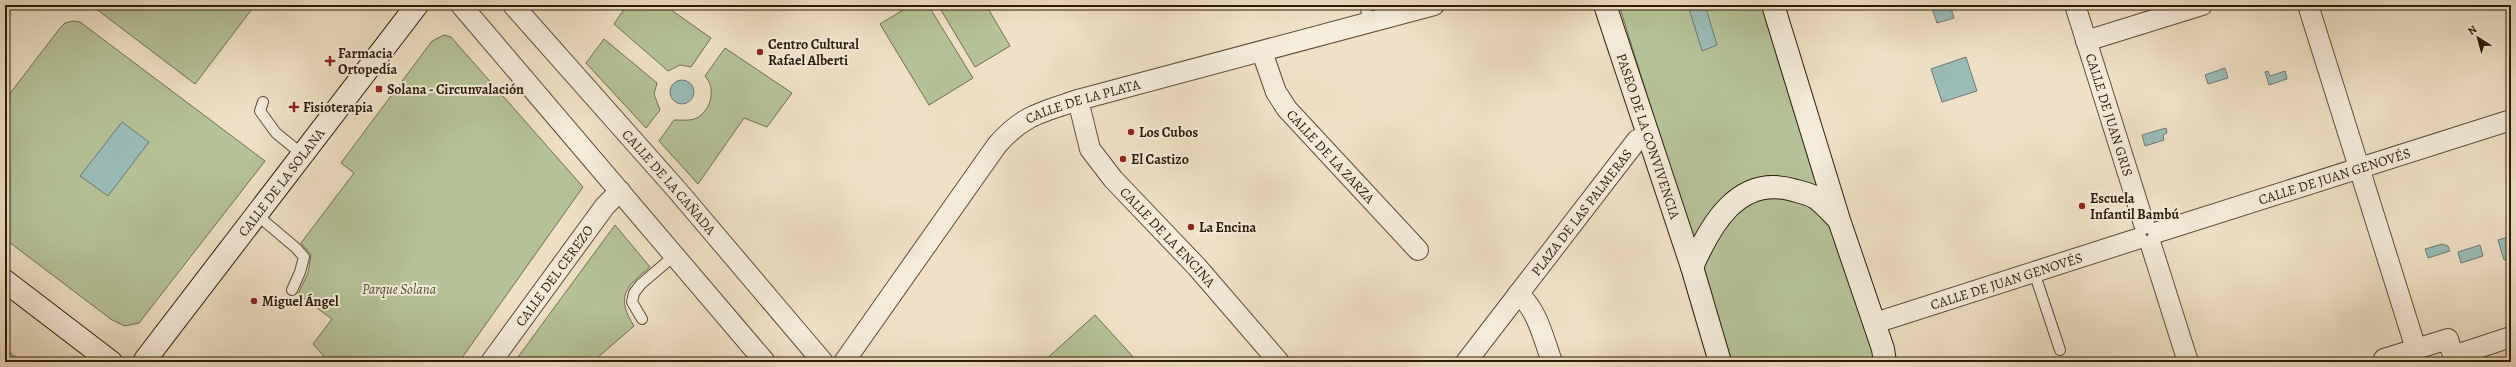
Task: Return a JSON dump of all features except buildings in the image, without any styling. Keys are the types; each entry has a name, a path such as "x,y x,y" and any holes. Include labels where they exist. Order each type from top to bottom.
{"street":[{"name":"CALLE DE LA SOLANA","path":"146,361 417,5"},
{"path":"461,5 765,362"},
{"name":"CALLE DE LA CAÑADA","path":"513,5 677,190 823,362"},
{"name":"CALLE DE LA PLATA","path":"844,362 997,145 1011,128 1027,118 1078,100 1262,52 1367,14 1434,5"},
{"name":"PASEO DE LA CONVIVENCIA","path":"1605,5 1692,267 1720,362"},
{"path":"1773,5 1839,220 1875,322 1885,362"},
{"name":"CALLE DE JUAN GRIS","path":"2075,5 2188,362"},
{"path":"2086,41 2202,5"},
{"path":"2308,5 2416,349"},
{"name":"CALLE DE LA ZARZA","path":"1262,52 1276,92 1287,109 1418,250"},
{"name":"CALLE DE LA ENCINA","path":"1078,100 1090,149 1113,179 1197,267 1279,362"},
{"name":"CALLE DE JUAN GENOVÉS","path":"1875,322 2511,120"},
{"name":"PLAZA DE LAS PALMERAS","path":"1466,362 1637,140 1648,136"},
{"path":"1692,267 1706,235 1726,207 1754,190 1784,187 1815,197 1839,220"},
{"name":"CALLE DEL CEREZO","path":"491,362 605,206 620,191"},
{"path":"5,281 111,362 122,357 134,356 146,361"},
{"path":"1518,294 1526,300 1532,311 1552,362"},
{"path":"2384,362 2384,359 2448,339 2454,359 2511,337"}],"lane":[{"path":"263,102 260,111 266,122 303,156"},
{"path":"258,215 296,248 304,257 300,272 292,290"},
{"path":"642,319 632,302 634,292 675,255"},
{"path":"2034,272 2060,350"}],"green space":[{"path":"97,5 255,5 195,84 95,8"},
{"path":"627,5 664,5 711,38 691,67 680,65 668,71 614,24"},
{"path":"911,5 928,5 973,78 929,105 880,24"},
{"path":"938,5 986,5 1010,46 975,67"},
{"path":"1619,5 1765,5 1877,362 1730,362"},
{"path":"73,21 80,22 265,161 139,323 125,326 112,320 5,239 5,100 60,28 65,23"},
{"name":"Parque Solana","path":"444,35 451,37 583,187 459,362 329,362 313,344 332,319 298,294 308,273 311,255 301,243 354,173 341,163 432,41"},
{"path":"604,39 657,83 654,94 660,110 646,128 586,63"},
{"path":"725,48 792,93 767,127 744,118 698,184 659,141 674,120 697,118 706,109 711,98 711,92 705,76"},
{"path":"615,225 650,267 629,287 624,299 628,316 634,326 596,359 599,362 525,362 518,357"},
{"path":"1095,315 1135,359 1132,362 1043,362"},
{"path":"5,349 22,362 5,362"}],"water":[{"path":"1688,5 1705,5 1717,45 1702,51"},
{"path":"1931,5 1950,5 1954,18 1937,23"},
{"path":"1966,57 1977,91 1942,102 1931,69"},
{"path":"2225,68 2228,78 2208,84 2205,75"},
{"path":"2268,71 2270,76 2285,71 2287,79 2269,85 2265,72"},
{"path":"682,80 690,84 694,92 690,100 682,104 674,100 670,92 674,84"},
{"path":"122,122 149,142 108,196 80,176"},
{"path":"2166,128 2167,133 2163,135 2164,140 2145,146 2142,135"},
{"path":"2508,237 2511,258 2504,260 2498,240"},
{"path":"2442,244 2448,246 2450,251 2428,258 2425,249"},
{"path":"2480,245 2483,256 2461,263 2458,252"}],"place":[{"name":"Centro Cultural Rafael Alberti","path":"760,52"},
{"name":"Farmacia Ortopedía","path":"330,61"},
{"name":"Solana - Circunvalación","path":"379,89"},
{"name":"Fisioterapia","path":"294,107"},
{"name":"Los Cubos","path":"1131,132"},
{"name":"El Castizo","path":"1123,159"},
{"name":"Escuela Infantil Bambú","path":"2082,206"},
{"name":"La Encina","path":"1191,227"},
{"name":"Miguel Ángel","path":"254,301"}]}
